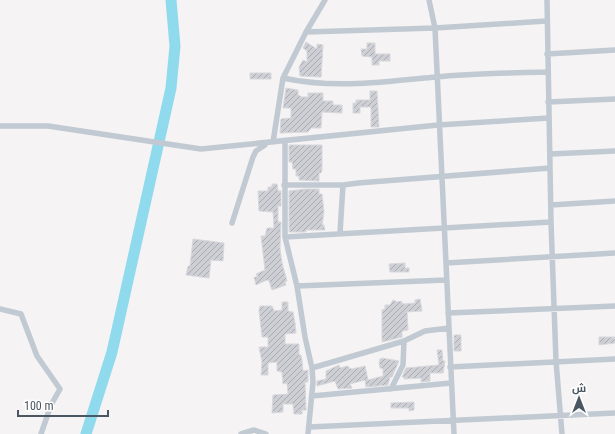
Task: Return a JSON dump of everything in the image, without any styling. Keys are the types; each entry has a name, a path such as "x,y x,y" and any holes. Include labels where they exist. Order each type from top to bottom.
{"street":[{"path":"273,142 283,78 306,32 325,0"},
{"path":"429,0 435,28 438,125 454,434"},
{"path":"547,0 546,21 550,154 550,222 556,361 562,434"},
{"path":"306,32 435,28 546,21"},
{"path":"547,54 615,50"},
{"path":"283,78 302,82 357,84 436,77 548,72"},
{"path":"548,102 615,99"},
{"path":"0,126 48,126 201,149 438,125 549,118"},
{"path":"285,141 285,237 297,286 305,337 312,368 312,396 308,434"},
{"path":"232,224 253,157 256,151 267,143"},
{"path":"550,154 615,151"},
{"path":"284,185 343,185 358,182 550,168"},
{"path":"340,233 343,185"},
{"path":"550,206 615,202"},
{"path":"285,237 550,222"},
{"path":"446,263 615,253"},
{"path":"297,286 446,280"},
{"path":"448,313 615,306"},
{"path":"0,309 21,314 37,356 60,389 51,405 41,434"},
{"path":"312,368 404,341 425,331 449,328"},
{"path":"390,389 403,365 404,341"},
{"path":"450,367 615,359"},
{"path":"312,396 451,383"},
{"path":"309,427 453,422 615,413"},
{"path":"241,434 254,430 266,434"}],"building":[{"path":"306,42 317,49 317,44 323,45 321,77 300,76 299,67 303,60 307,62 307,51 303,48"},
{"path":"367,43 375,43 375,54 390,54 390,61 379,61 379,65 372,65 372,57 362,56 361,49 367,49"},
{"path":"250,73 271,73 271,79 250,79"},
{"path":"286,88 298,90 298,95 302,97 308,97 308,93 323,93 323,101 333,101 333,105 342,105 342,113 322,112 321,128 311,128 308,132 280,133 281,119 291,118 291,108 283,108"},
{"path":"370,91 377,91 379,127 371,127 371,107 360,107 360,113 353,113 353,103 356,103 356,100 370,100"},
{"path":"289,145 322,145 322,170 321,173 319,173 319,181 299,180 299,176 296,176 296,169 293,169 292,162 289,162"},
{"path":"272,184 277,184 278,191 281,191 281,206 278,206 278,222 281,222 280,248 287,281 285,282 286,285 272,290 269,281 267,280 256,285 254,277 258,277 256,274 265,270 261,236 265,236 267,228 274,228 273,212 259,211 258,191 268,191 268,187 272,187"},
{"path":"319,189 319,194 322,194 324,212 322,225 324,225 325,230 289,232 289,191"},
{"path":"193,239 224,243 223,261 211,260 209,278 186,275 188,266 190,266"},
{"path":"405,263 405,268 409,268 409,272 390,272 389,264"},
{"path":"420,299 422,311 407,312 408,330 402,331 402,337 382,342 382,310 385,309 385,305 390,305 393,300 397,302 401,301 403,304 415,303 415,300"},
{"path":"282,302 288,302 288,311 293,312 296,333 285,334 285,344 299,344 299,355 301,355 303,371 308,370 308,382 305,382 306,410 302,410 302,414 294,414 293,404 283,404 283,412 272,413 273,395 288,394 287,383 283,384 282,372 277,371 277,362 268,363 268,375 261,375 262,362 259,347 268,347 268,337 262,337 259,310 260,306 272,306 274,311 282,310"},
{"path":"454,335 461,335 461,351 454,351"},
{"path":"599,337 615,337 615,343 599,345"},
{"path":"437,350 442,350 443,361 445,361 443,373 430,373 430,381 421,382 421,378 404,379 404,377 402,377 406,368 439,365"},
{"path":"382,358 399,361 392,377 390,377 388,385 366,387 365,380 350,384 352,388 338,389 335,381 317,386 317,381 326,379 326,371 339,365 340,368 348,366 352,369 365,366 368,380 383,376 383,369 380,368 379,363 380,359"},
{"path":"414,402 414,410 409,411 409,408 391,408 391,403"}],"waterway":[{"path":"86,434 112,352 171,88 175,46 171,0"}]}
